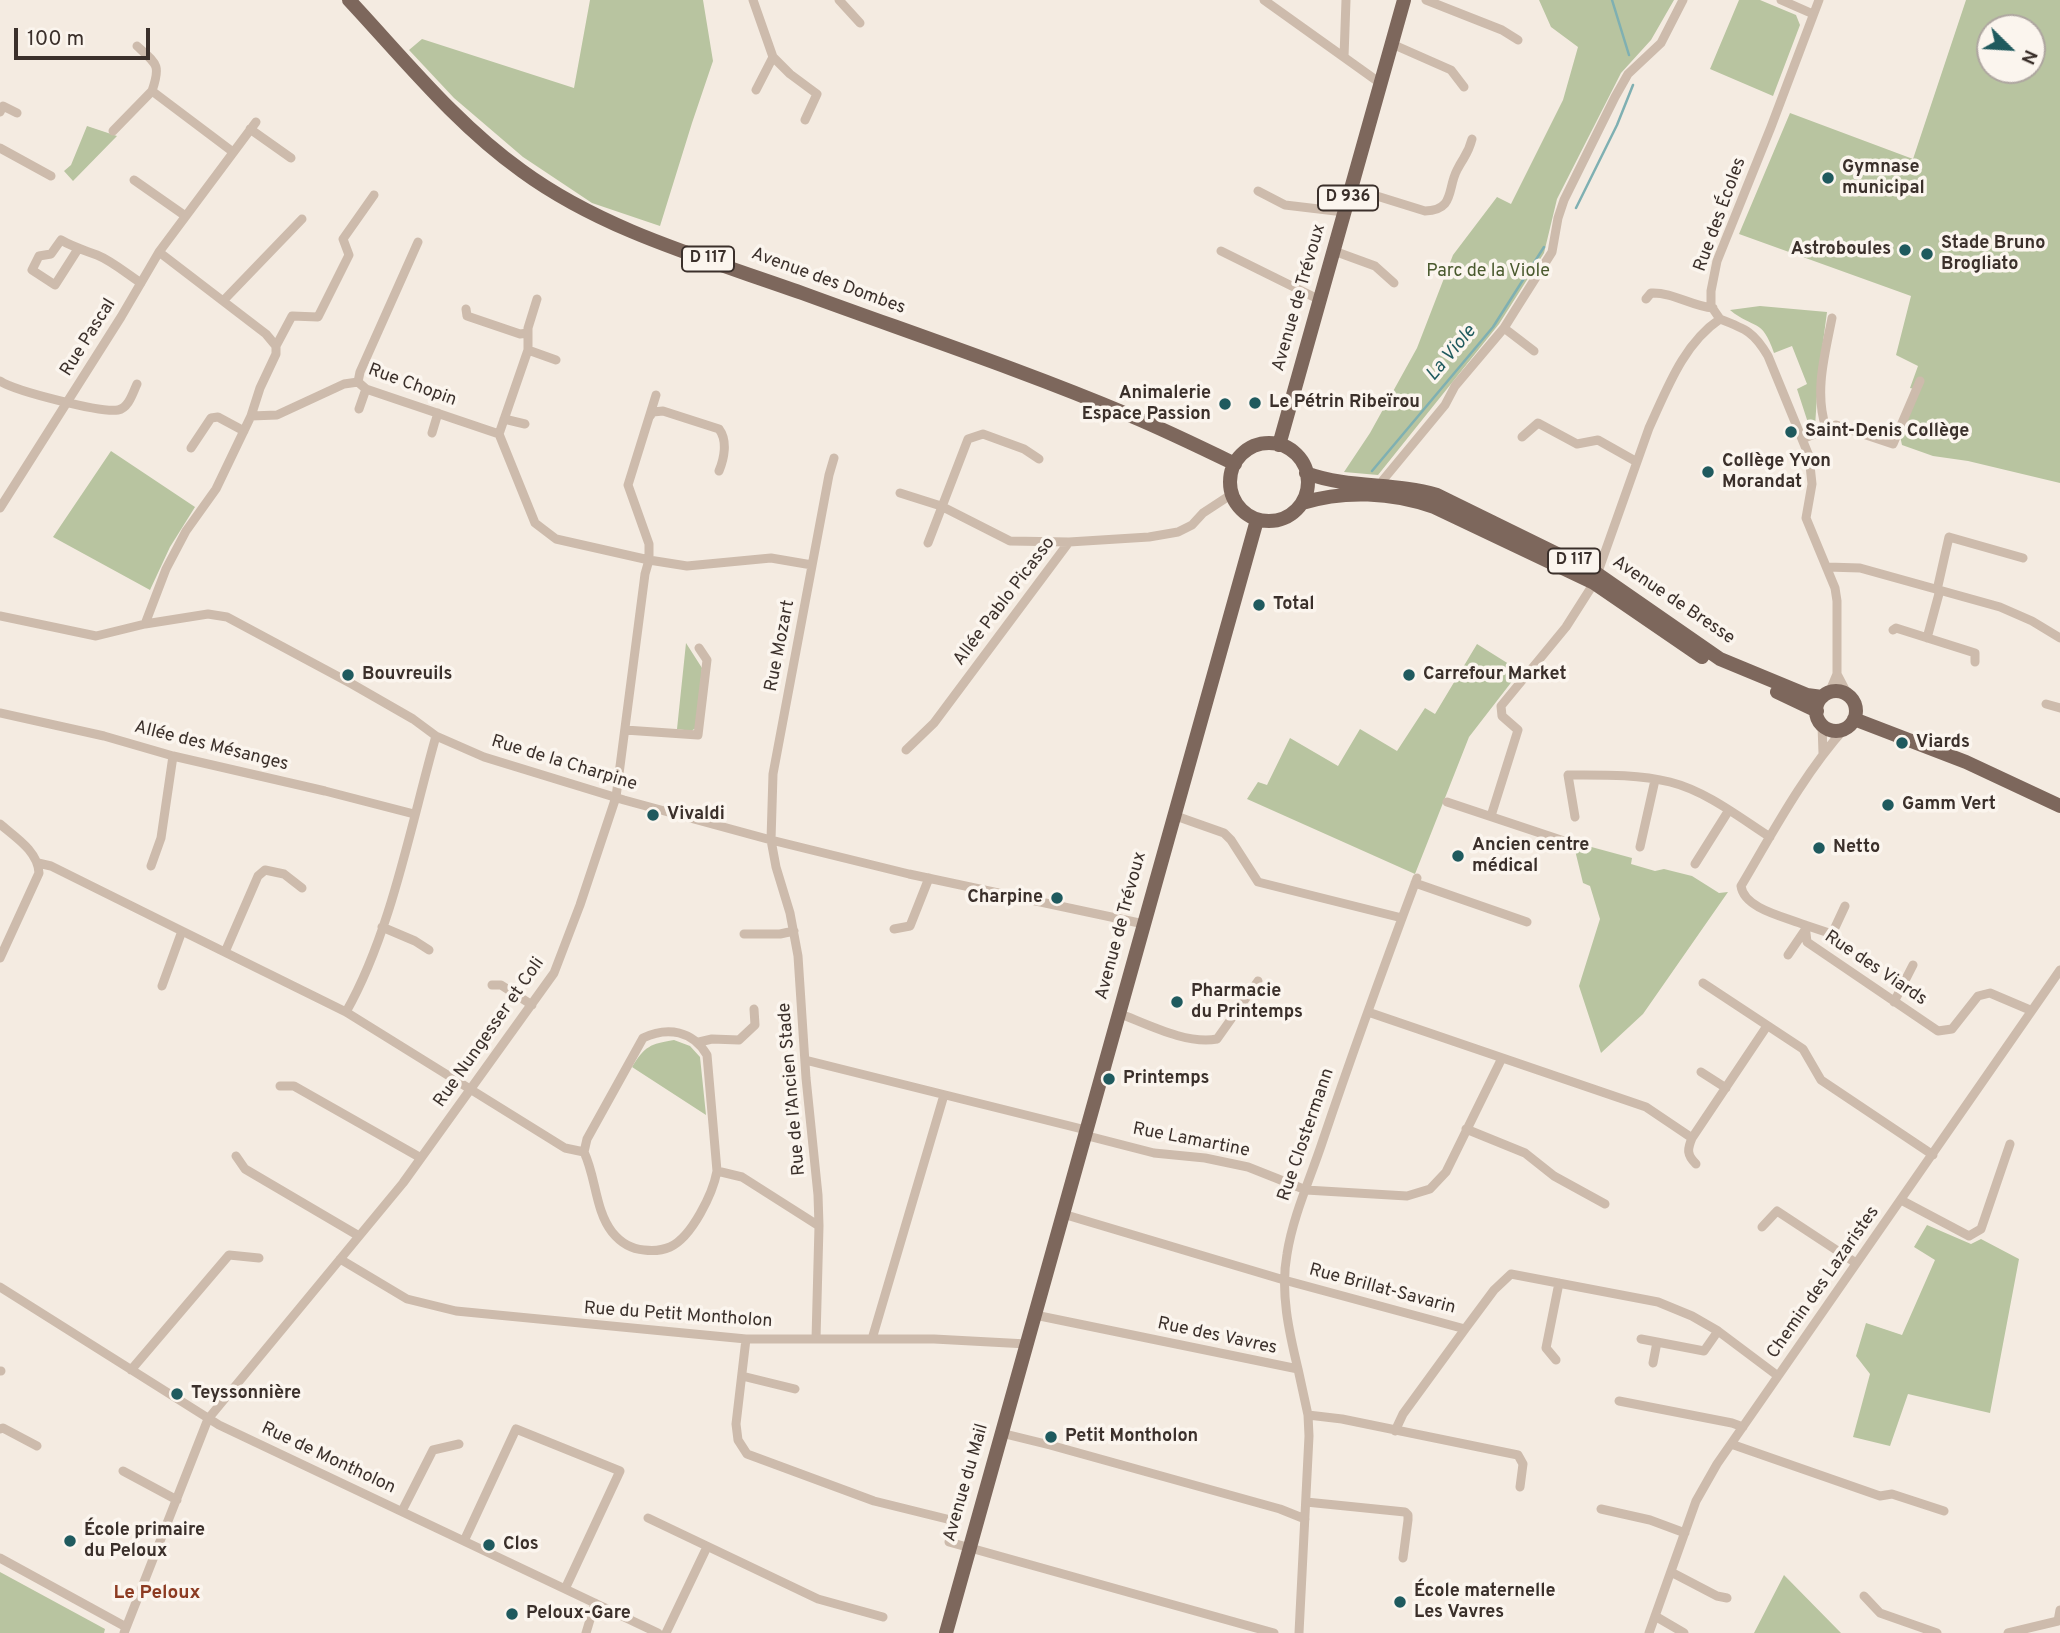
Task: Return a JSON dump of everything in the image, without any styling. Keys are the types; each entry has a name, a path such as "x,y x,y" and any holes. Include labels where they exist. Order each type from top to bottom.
{"main road":[{"name":"Avenue des Dombes","path":"349,0 455,114 488,144 523,172 578,206 649,238 929,339 1129,415 1235,464"},
{"name":"Avenue de Trévoux","path":"1279,445 1404,0"},
{"path":"1268,443 1279,445 1296,455 1306,473 1306,494 1302,503 1288,516 1278,520 1257,520 1241,510 1232,494 1230,484 1235,464 1249,449 1268,443"},
{"name":"Avenue de Bresse","path":"1306,473 1409,498 1434,507 1595,578 1684,647 1718,666 1823,700"},
{"name":"Avenue de Bresse","path":"1302,503 1328,496 1381,491"},
{"name":"Avenue de Trévoux","path":"1027,1344 1257,520"},
{"path":"1850,723 1854,703 1848,695 1839,691 1823,700 1822,725 1833,730 1850,723 1966,762 2060,806"},
{"name":"Avenue du Mail","path":"946,1633 1027,1344"}],"street":[{"path":"753,0 773,57 817,94 805,120"},
{"path":"839,0 860,23"},
{"path":"1264,0 1380,83"},
{"path":"1344,57 1346,0"},
{"path":"1426,0 1502,30 1518,40"},
{"path":"1381,491 1383,480 1444,405 1455,386 1504,328 1552,252 1564,200 1628,74 1652,53 1668,31 1683,0"},
{"path":"1781,0 1813,14"},
{"name":"Rue des Écoles","path":"1713,308 1711,291 1717,261 1819,0"},
{"path":"1392,44 1451,70 1464,87"},
{"path":"113,131 152,91 158,72 155,62 137,46"},
{"path":"756,90 773,57"},
{"path":"152,91 233,152"},
{"path":"1,107 17,113"},
{"name":"Rue Pascal","path":"0,508 159,252 253,125 291,158"},
{"path":"1351,188 1425,211 1435,211 1448,199 1456,171 1467,156 1472,139"},
{"path":"0,148 51,176"},
{"path":"134,180 184,215"},
{"path":"1258,191 1285,205 1344,212"},
{"path":"145,624 166,569 186,531 216,489 244,431 276,354 276,346 292,316 318,317 349,255 342,239 374,195"},
{"path":"223,301 302,219"},
{"path":"78,249 55,285 32,270 39,256 51,254 61,240 78,249 99,255 141,283"},
{"path":"358,382 376,334 418,242"},
{"path":"1221,251 1318,299"},
{"path":"1334,251 1376,266 1394,283"},
{"path":"159,252 266,334 276,346"},
{"path":"1646,299 1651,293 1663,292 1713,308 1720,319 1747,329 1761,343 1768,356 1809,456 1812,484 1806,518 1838,601 1837,674 1823,700"},
{"path":"537,299 527,333 528,350 499,434 535,523 556,539 687,566 771,558 812,565"},
{"path":"466,309 467,316 520,334 527,333"},
{"path":"1826,428 1819,398 1832,318"},
{"path":"1491,816 1518,730 1502,716 1501,706 1566,627 1595,578 1608,549 1649,428 1688,348 1720,319"},
{"path":"1504,328 1534,351"},
{"path":"528,350 556,360"},
{"path":"0,381 9,387 67,403 118,410 126,406 137,384"},
{"path":"1802,439 1836,425 1894,444 1920,381"},
{"name":"Rue Chopin","path":"251,416 277,415 344,384 358,382 366,389 499,434"},
{"path":"359,409 366,389"},
{"path":"649,560 649,544 628,485 656,395"},
{"path":"650,416 653,412 663,411 719,429 723,436 724,459 719,471"},
{"path":"432,433 438,413"},
{"path":"191,448 211,418 218,417 244,431"},
{"path":"504,419 525,424"},
{"path":"1522,437 1538,423 1577,444 1598,440 1637,462"},
{"path":"928,543 968,439 983,434 1024,449 1040,459"},
{"name":"Rue Mozart","path":"771,841 773,774 829,475 835,458"},
{"path":"900,493 941,506 1010,541 1069,542"},
{"name":"Allée Pablo Picasso","path":"906,750 934,723 1069,542 1149,537 1178,532 1192,525 1203,513 1232,494"},
{"path":"1927,638 1949,537 2023,558"},
{"name":"Rue Nungesser et Coli","path":"125,1630 208,1419 421,1158 554,973 616,797 649,560"},
{"path":"1827,567 1860,568 2020,614 2060,638"},
{"name":"Rue de la Charpine","path":"0,616 96,636 145,624 208,614 227,617 352,684 413,719 436,736 484,757 771,841 1144,924"},
{"path":"1893,630 1896,628 1975,653 1975,662"},
{"path":"625,730 698,735 707,660 699,648"},
{"path":"1837,674 1848,695"},
{"path":"2046,704 2060,708"},
{"name":"Allée des Mésanges","path":"0,713 104,736 414,814"},
{"name":"Rue des Viards","path":"1850,723 1823,753 1741,886 1742,894 1750,903 1805,928 1807,942 1938,1031 1952,1029 1978,996 1984,994 1990,993 2031,1010"},
{"path":"1822,725 1823,753"},
{"path":"346,1012 357,993 382,927 436,736"},
{"path":"150,866 161,838 173,755"},
{"path":"1575,817 1568,775 1655,779 1695,792 1770,837"},
{"path":"1640,847 1655,779"},
{"path":"1447,802 1564,841"},
{"path":"1695,864 1729,810"},
{"path":"1173,815 1224,833 1258,882 1402,918"},
{"path":"0,824 38,863 38,873 0,957"},
{"name":"Rue de l’Ancien Stade","path":"771,841 798,956 819,1226 816,1339"},
{"path":"38,863 51,866 346,1012 565,1148 584,1152"},
{"path":"225,952 258,876 265,870 284,874 303,888"},
{"path":"894,929 910,926 929,878"},
{"name":"Rue Clostermann","path":"1298,1369 1290,1336 1284,1280 1289,1243 1416,881 1527,922"},
{"path":"1788,956 1805,928 1832,934 1845,906"},
{"path":"382,927 429,950"},
{"path":"162,986 182,931"},
{"path":"744,933 794,932"},
{"path":"1894,1002 1913,965"},
{"name":"Chemin des Lazaristes","path":"1649,1633 1705,1483 2060,970"},
{"path":"1118,1013 1191,1039 1217,1039 1258,981"},
{"path":"1703,983 1803,1049 1821,1080 1933,1155"},
{"path":"492,985 500,985 532,1004"},
{"path":"699,1042 712,1039 738,1040 755,1026 754,1010"},
{"path":"1368,1012 1646,1107 1692,1138"},
{"path":"1696,1164 1689,1157 1688,1148 1692,1138 1767,1026"},
{"path":"667,1031 691,1036 699,1042 707,1055 717,1171 714,1186 696,1219 671,1247 640,1250 618,1240 603,1219 592,1168 584,1152 587,1139 643,1038 667,1031"},
{"name":"Rue Lamartine","path":"805,1060 1085,1132 1154,1153 1205,1158 1248,1167 1306,1190 1407,1196 1430,1189 1446,1172 1502,1058"},
{"path":"1701,1072 1726,1088"},
{"path":"280,1086 294,1086 421,1158"},
{"path":"872,1339 944,1095"},
{"path":"1466,1129 1525,1153 1554,1176 1605,1204"},
{"path":"1901,1200 1969,1236 1981,1228 2010,1144"},
{"path":"236,1156 246,1169 359,1236"},
{"path":"717,1171 742,1177 819,1226"},
{"path":"1762,1227 1777,1211 1856,1264"},
{"name":"Rue Brillat-Savarin","path":"1063,1214 1284,1280 1465,1329 1494,1290 1511,1275 1658,1302 1692,1316 1718,1331 1778,1376"},
{"path":"131,1370 229,1255 259,1258"},
{"name":"Rue du Petit Montholon","path":"340,1259 407,1298 456,1311 746,1339 872,1339 1027,1344"},
{"path":"1556,1360 1546,1348 1559,1283"},
{"name":"Rue de Montholon","path":"0,1287 208,1419 658,1633"},
{"name":"Rue des Vavres","path":"1035,1315 1298,1369 1308,1415 1298,1633"},
{"path":"1395,1431 1403,1414 1465,1329"},
{"path":"1642,1339 1704,1351 1718,1331"},
{"path":"746,1339 736,1424 738,1440 747,1454 874,1501 955,1521 949,1542 1274,1633"},
{"path":"1653,1363 1657,1342"},
{"path":"742,1377 795,1389"},
{"path":"1619,1401 1743,1427"},
{"path":"1308,1415 1330,1416 1518,1455 1523,1464 1520,1486"},
{"path":"0,1429 3,1428 37,1446"},
{"path":"464,1541 516,1429 620,1471 565,1590"},
{"path":"1001,1433 1280,1509 1305,1519"},
{"path":"402,1511 433,1450 459,1444"},
{"path":"1731,1444 1880,1496 1892,1494 1944,1511"},
{"path":"123,1471 177,1500"},
{"path":"1306,1502 1405,1512 1408,1520 1403,1558"},
{"path":"1601,1509 1650,1520 1685,1533"},
{"path":"648,1518 818,1599 883,1617"},
{"path":"666,1633 707,1547"},
{"path":"0,1558 125,1630"},
{"path":"1671,1572 1717,1596 1727,1598"},
{"path":"1864,1596 1880,1613 1937,1633"},
{"path":"586,1633 595,1603"},
{"path":"2008,1633 2058,1621 2060,1611"},
{"path":"1655,1616 1684,1633"}],"green space":[{"path":"590,0 703,0 713,61 660,226 592,203 523,157 454,98 409,50 422,39 574,88"},
{"name":"Parc de la Viole","path":"1539,0 1674,0 1651,40 1621,73 1557,199 1544,253 1499,324 1378,475 1344,472 1370,433 1417,348 1453,255 1497,197 1511,204 1563,100 1578,47 1551,27"},
{"path":"1739,0 1760,0 1796,15 1800,25 1773,96 1710,69"},
{"name":"Stade Bruno Brogliato","path":"1966,0 2060,0 2060,483 1968,461 1933,456 1902,445 1900,436 1918,390 1910,388 1918,366 1896,355 1911,296 1739,234 1790,113 1913,159"},
{"path":"87,126 117,136 73,181 64,171 71,165"},
{"path":"1760,306 1827,312 1815,427 1810,429 1797,389 1807,384 1792,346 1774,353 1761,329 1730,310"},
{"path":"111,451 195,507 170,547 150,590 53,537"},
{"path":"686,643 702,668 696,728 691,731 677,729"},
{"path":"1477,644 1520,671 1469,737 1415,874 1247,799 1258,782 1267,785 1290,738 1338,766 1360,729 1397,751 1425,708 1435,714"},
{"path":"1573,842 1632,858 1631,864 1655,871 1664,869 1692,876 1719,893 1728,892 1643,1014 1601,1053 1579,986 1600,919 1590,886 1583,883"},
{"path":"674,1040 690,1046 700,1057 706,1115 632,1067 649,1047"},
{"path":"1927,1225 1971,1244 1981,1239 2019,1259 1990,1413 1908,1394 1890,1446 1853,1437 1870,1374 1856,1356 1866,1323 1902,1335 1935,1260 1914,1247"},
{"path":"0,1572 105,1629 104,1633 0,1633"},
{"path":"1784,1575 1841,1633 1754,1633"}],"waterway":[{"name":"La Viole","path":"1612,0 1629,55"},
{"name":"La Viole","path":"1576,208 1617,125 1633,85"},
{"name":"La Viole","path":"1372,471 1493,327 1544,247"}],"place":[{"name":"Gymnase municipal","path":"1828,178"},
{"name":"Astroboules","path":"1905,250"},
{"name":"Stade Bruno Brogliato","path":"1927,254"},
{"name":"Le Pétrin Ribeïrou","path":"1255,403"},
{"name":"Animalerie Espace Passion","path":"1225,404"},
{"name":"Saint-Denis Collège","path":"1791,432"},
{"name":"Collège Yvon Morandat","path":"1708,472"},
{"name":"Total","path":"1259,605"},
{"name":"Bouvreuils","path":"348,675"},
{"name":"Carrefour Market","path":"1409,675"},
{"name":"Viards","path":"1902,743"},
{"name":"Gamm Vert","path":"1888,805"},
{"name":"Vivaldi","path":"653,815"},
{"name":"Netto","path":"1819,848"},
{"name":"Ancien centre médical","path":"1458,856"},
{"name":"Charpine","path":"1057,898"},
{"name":"Pharmacie du Printemps","path":"1177,1002"},
{"name":"Printemps","path":"1109,1079"},
{"name":"Teyssonnière","path":"177,1394"},
{"name":"Petit Montholon","path":"1051,1437"},
{"name":"École primaire du Peloux","path":"70,1541"},
{"name":"Clos","path":"489,1545"},
{"name":"École maternelle Les Vavres","path":"1400,1602"},
{"name":"Peloux-Gare","path":"512,1614"}],"district":[{"name":"Le Peloux","path":"157,1594"}]}
